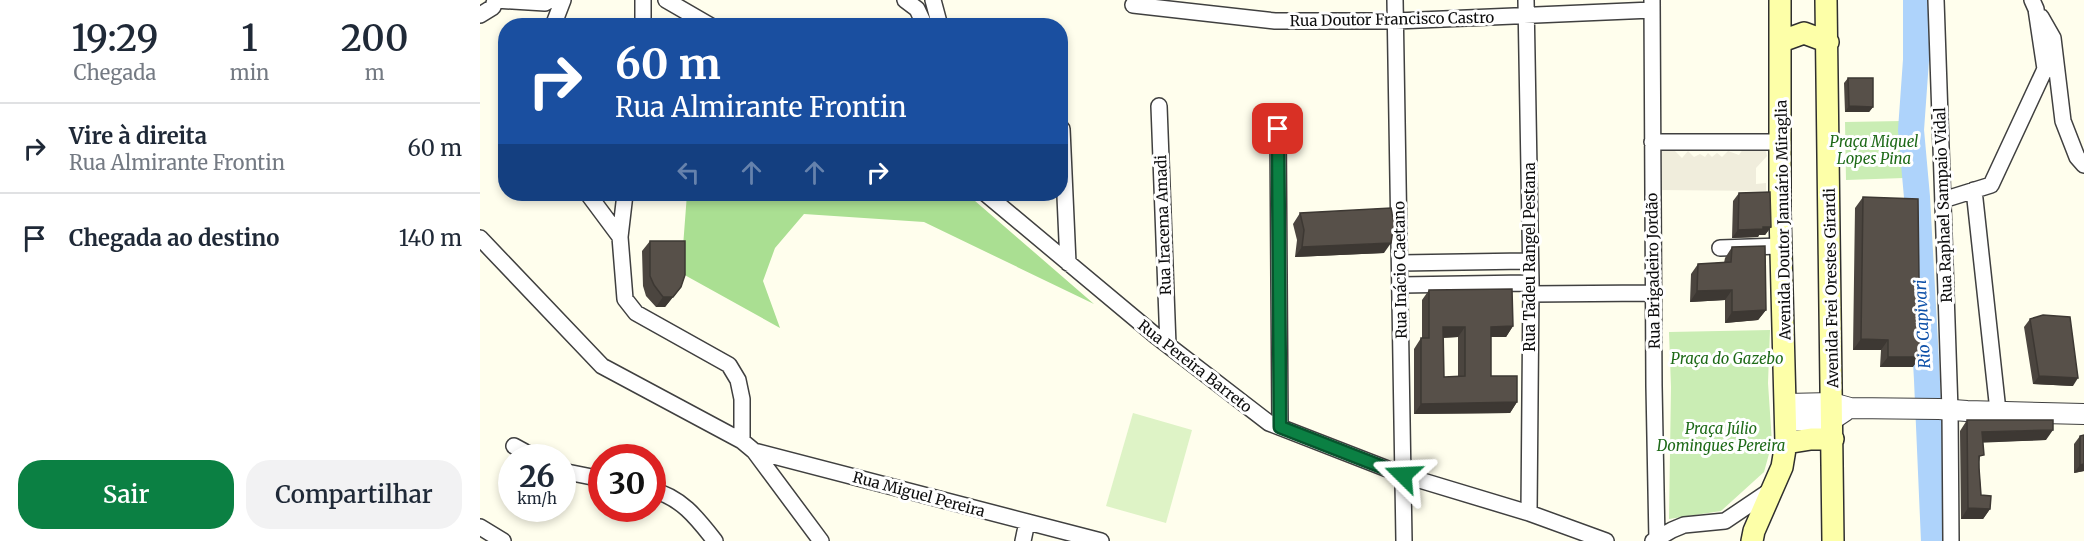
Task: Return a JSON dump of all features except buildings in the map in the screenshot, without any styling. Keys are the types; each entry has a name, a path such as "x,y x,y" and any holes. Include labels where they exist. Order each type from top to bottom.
{"main road":[{"name":"Avenida Doutor Januário Miraglia","path":"1752,541 1754,531 1782,467 1786,443 1781,246 1782,41 1780,0"},
{"name":"Avenida Frei Orestes Girardi","path":"1826,0 1837,417 1833,541"},
{"path":"1782,41 1804,33 1828,42"},
{"path":"1786,443 1811,439 1837,417"}],"street":[{"path":"480,15 493,8 495,0 545,3 550,0"},
{"path":"556,18 563,0"},
{"path":"643,0 643,18"},
{"path":"666,0 697,18"},
{"path":"905,0 917,9 921,18"},
{"path":"933,0 938,18"},
{"name":"Rua Inácio Caetano","path":"1395,0 1404,541"},
{"name":"Rua Tadeu Rangel Pestana","path":"1526,0 1530,261 1529,513"},
{"name":"Rua Raphael Sampaio Vidal","path":"1936,0 1943,200 1944,409 1951,541"},
{"path":"1943,200 1991,185 2045,69 2034,4"},
{"path":"2034,4 2053,38 2063,121 2077,157 2084,165"},
{"name":"Rua Doutor Francisco Castro","path":"1133,5 1275,21 1396,21 1527,17 1652,5"},
{"name":"Rua Brigadeiro Jordão","path":"1652,5 1656,540"},
{"name":"Rua Iracema Amadi","path":"1159,105 1168,345"},
{"path":"1278,129 1280,427"},
{"path":"1652,142 1781,142"},
{"path":"1974,190 1998,411"},
{"path":"593,201 620,237"},
{"path":"624,201 620,237 625,299 636,313 729,365 738,380 742,399 741,441"},
{"name":"Rua Pereira Barreto","path":"994,201 1168,345 1269,423 1403,475 1529,513 1606,541"},
{"path":"1065,201 1068,263"},
{"name":"Rua Miguel Pereira","path":"480,238 602,366 741,441 754,451 1101,541"},
{"path":"1720,248 1781,246"},
{"path":"1400,263 1530,261"},
{"path":"1401,285 1653,293"},
{"path":"1786,413 1837,417 1915,408 2084,414"},
{"path":"754,451 821,541"},
{"path":"1656,540 1684,525 1725,521 1774,488"},
{"path":"666,495 676,498 695,516 715,541"},
{"path":"1023,541 1027,522"},
{"path":"480,528 503,541"}],"green space":[{"name":"Praça Miguel Lopes Pina","path":"1902,121 1904,178 1846,180 1845,122"},
{"path":"686,201 975,201 1094,304 924,222 804,214 775,248 763,281 780,328 681,273"},
{"name":"Praça Júlio Domingues Pereira","path":"1770,330 1768,383 1772,443 1764,472 1721,511 1669,519 1671,387 1669,332"},
{"path":"1133,413 1192,430 1166,523 1106,506"}],"shaded area":[{"path":"1670,146 1682,158 1688,151 1694,157 1700,154 1705,157 1708,153 1712,157 1717,153 1722,157 1728,151 1739,155 1743,149 1765,148 1767,156 1756,168 1756,184 1766,183 1766,191 1658,190 1658,147"}],"waterway":[{"name":"Rio Capivari","path":"1916,0 1916,60 1911,130 1917,197 1934,541"}],"route":[{"path":"1278,129 1280,427 1403,475"}],"park label":[{"name":"Praça do Gazebo","path":"1727,358"}]}
